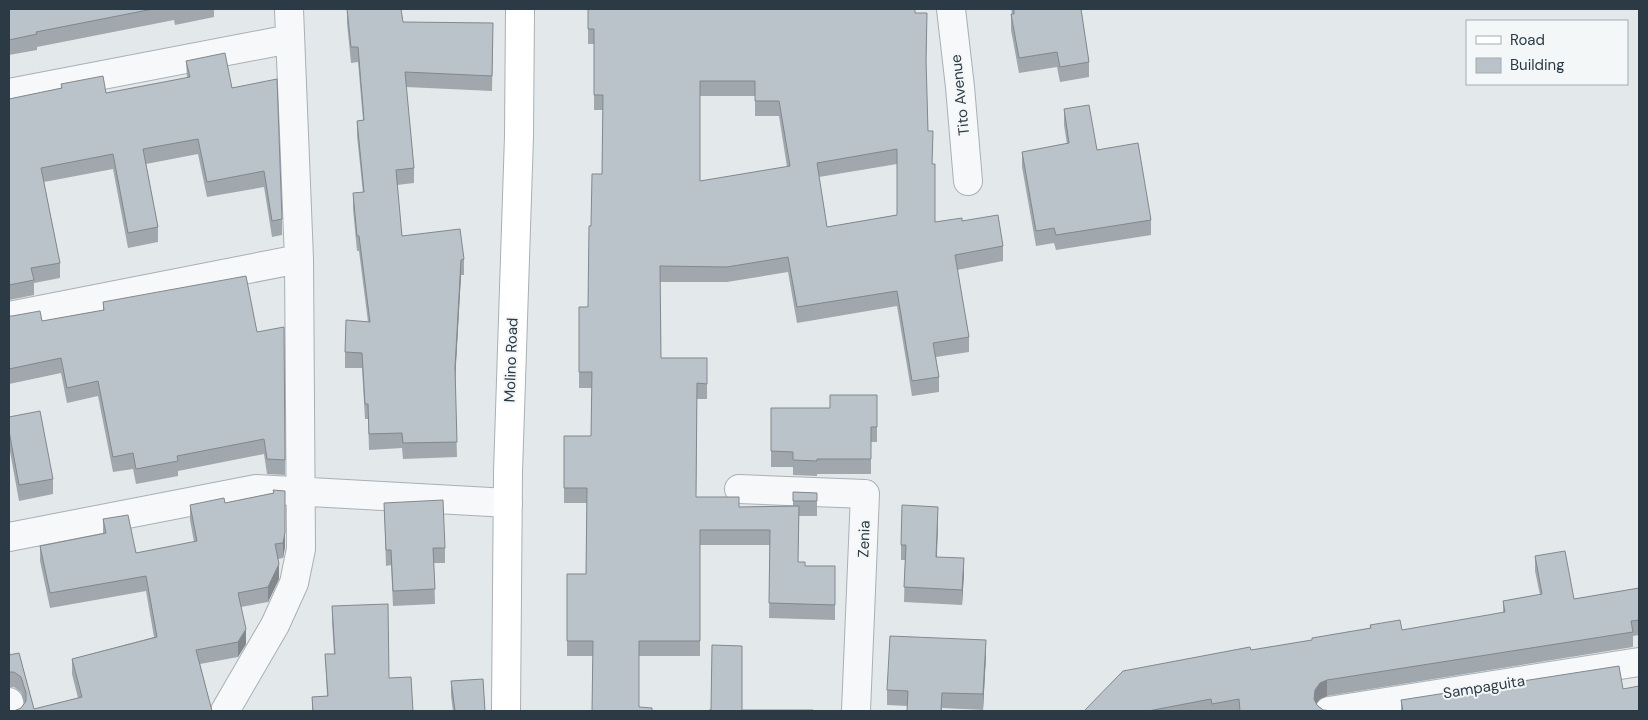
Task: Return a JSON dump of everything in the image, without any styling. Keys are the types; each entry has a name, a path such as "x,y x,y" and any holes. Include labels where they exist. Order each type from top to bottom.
{"main road":[{"name":"Molino Road","path":"506,711 510,374 519,136 520,9"}],"street":[{"path":"225,711 275,625 294,583 301,549 300,259 289,9"},
{"name":"Tito Avenue","path":"951,9 968,181"},
{"path":"9,93 290,39"},
{"path":"9,316 300,259"},
{"path":"9,536 256,489 508,503"},
{"name":"Zenia","path":"739,489 865,494 856,711"},
{"name":"Sampaguita","path":"1329,711 1639,662"},
{"path":"9,702 11,711"}],"building":[{"path":"9,9 153,9 36,32 37,34 9,40"},
{"path":"347,9 401,9 403,22 493,23 492,76 405,72 414,168 396,170 402,236 460,229 464,259 461,260 455,368 457,442 403,443 402,433 369,434 368,404 365,404 362,353 345,352 346,320 370,322 359,236 357,236 353,193 364,192 357,121 364,120 358,47 351,47"},
{"path":"588,9 915,9 915,13 927,13 928,131 933,131 932,164 935,164 935,222 962,218 962,221 998,215 1003,246 955,255 969,337 933,343 939,377 912,381 897,291 797,307 788,257 727,267 660,266 661,358 707,358 707,384 697,383 696,497 739,497 739,507 799,506 798,562 805,562 805,566 835,566 835,605 769,603 770,530 700,530 700,641 639,641 639,707 652,708 652,711 592,711 593,641 567,641 567,574 586,574 587,488 564,488 564,436 591,436 592,372 579,372 579,307 588,307 592,174 602,174 603,95 594,95 594,29 588,29","holes":["700,81 755,81 755,101 779,101 790,166 700,181","897,149 897,215 827,227 817,163"]},
{"path":"1014,9 1081,9 1089,62 1060,67 1057,52 1019,58 1011,14 1014,14"},
{"path":"225,53 232,88 277,79 282,219 272,221 264,171 207,182 198,139 143,149 158,227 128,233 113,154 41,168 60,263 31,268 34,280 9,285 9,99 62,88 61,84 103,76 106,93 190,77 186,61"},
{"path":"1089,105 1097,150 1138,143 1151,220 1056,235 1054,228 1036,231 1022,152 1069,143 1064,109"},
{"path":"246,276 257,332 284,327 285,460 267,459 264,439 177,456 178,461 136,469 133,453 113,457 98,381 67,388 61,358 9,369 9,316 40,311 42,321 104,310 103,302"},
{"path":"830,395 877,395 877,427 871,427 871,459 793,460 793,452 771,451 771,408 830,408"},
{"path":"40,411 53,479 19,485 9,431 9,417"},
{"path":"273,490 285,491 285,532 283,543 275,544 279,564 268,587 238,593 246,629 238,642 196,650 212,711 14,711 21,708 26,701 26,693 21,677 14,672 9,672 9,655 19,653 34,709 82,697 72,659 157,637 146,576 50,593 40,546 106,533 103,519 128,515 136,553 197,541 190,505 224,498 225,503 274,493"},
{"path":"793,492 817,493 817,501 793,501"},
{"path":"443,500 445,548 433,548 435,589 393,591 391,550 386,550 384,503"},
{"path":"902,505 938,507 936,557 964,558 962,590 904,587 906,545 901,545"},
{"path":"1565,551 1574,599 1639,588 1639,620 1631,621 1633,632 1327,680 1320,683 1315,690 1314,699 1323,710 1333,711 1240,711 1239,699 1212,704 1211,699 1148,711 1084,711 1123,671 1250,647 1251,650 1312,640 1312,638 1371,628 1370,625 1400,620 1402,630 1505,612 1503,601 1542,594 1535,556"},
{"path":"388,604 389,678 411,677 413,711 313,711 312,697 328,696 325,654 335,654 332,606"},
{"path":"890,636 986,640 983,694 942,693 941,711 907,711 908,691 887,690"},
{"path":"712,645 742,646 742,710 813,711 709,711 711,710"},
{"path":"1619,666 1623,689 1639,686 1639,711 1403,711 1401,700"},
{"path":"483,679 485,711 455,711 451,681"}]}
